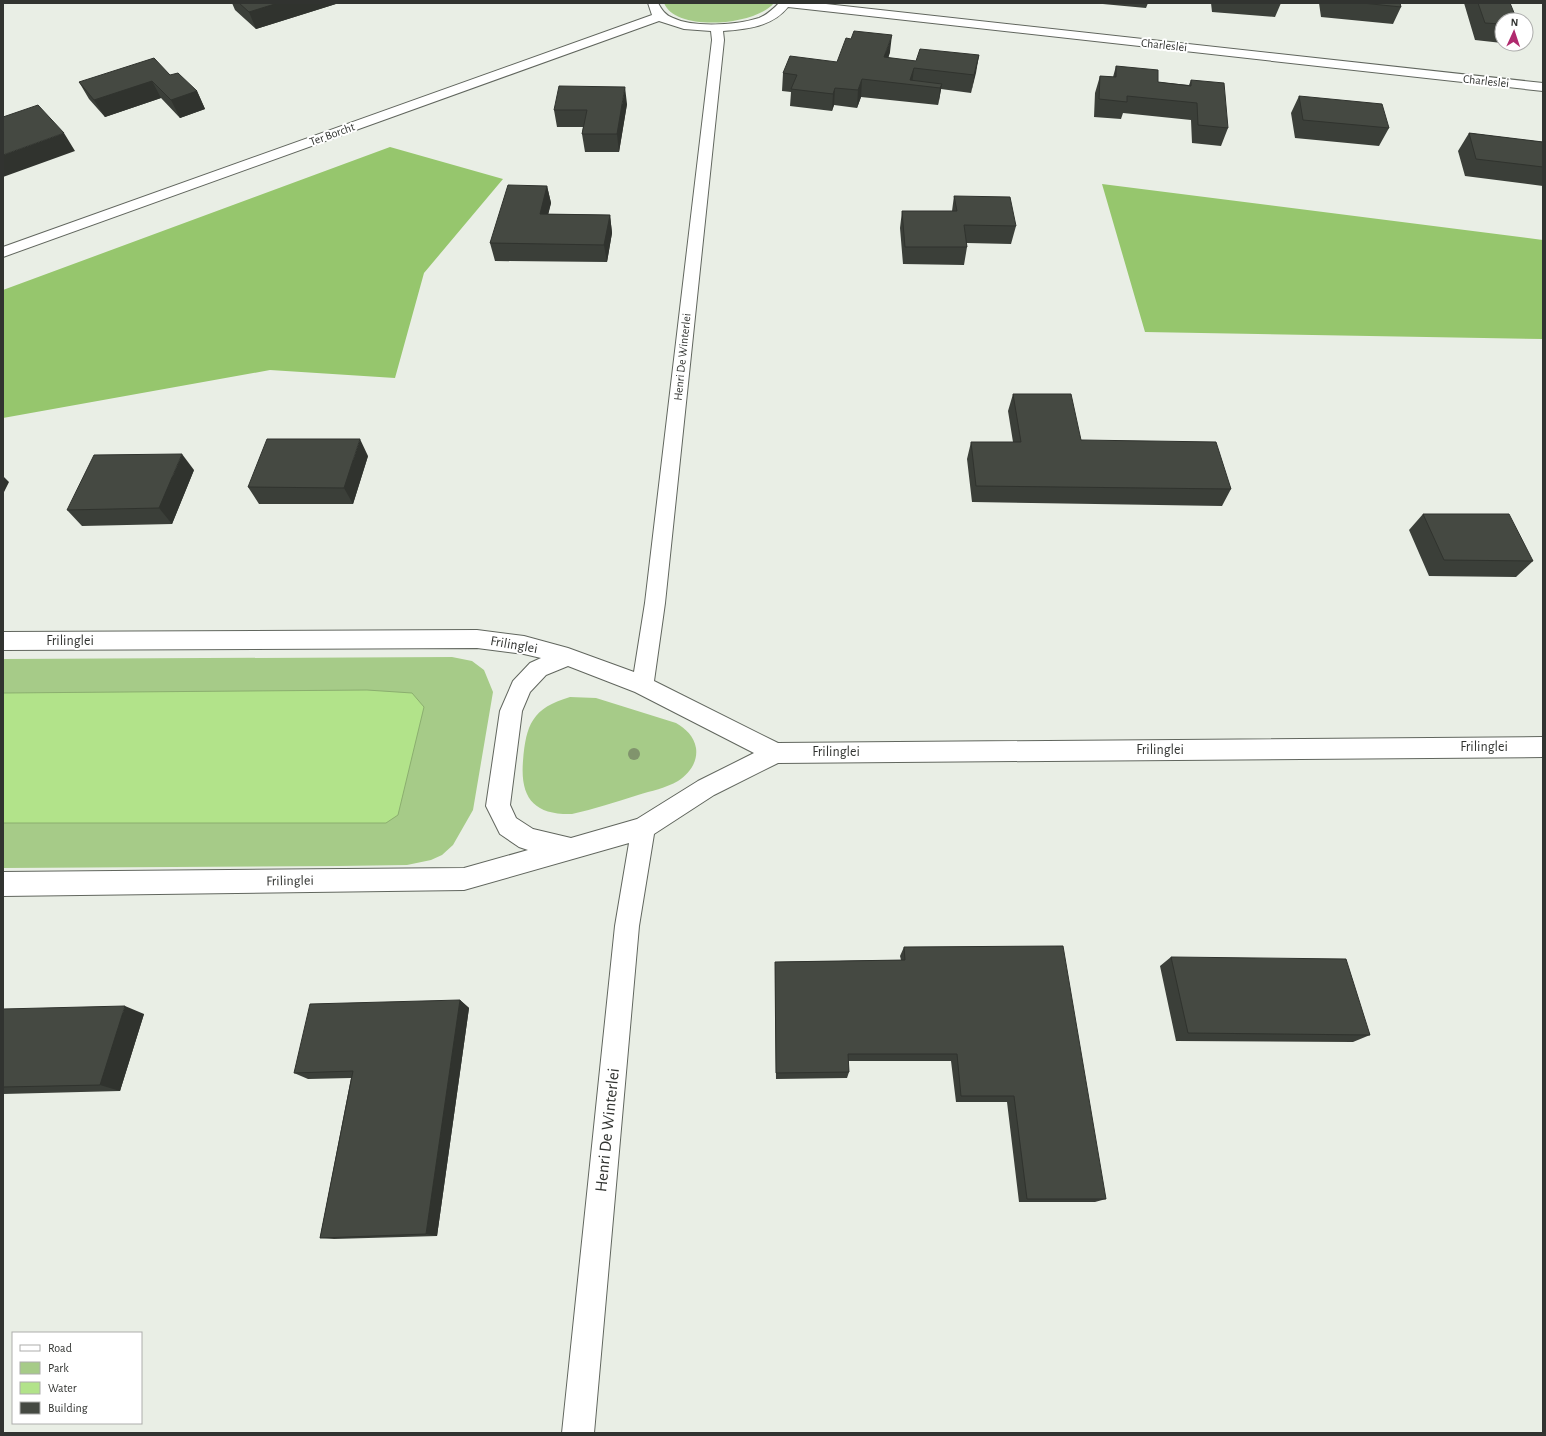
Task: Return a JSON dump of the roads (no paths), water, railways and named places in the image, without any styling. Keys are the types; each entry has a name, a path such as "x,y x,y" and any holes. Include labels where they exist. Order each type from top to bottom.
{"street":[{"path":"653,3 654,8 662,16 675,23 700,28 717,29 763,21 777,13 785,3"},
{"name":"Charleslei","path":"785,3 1543,87"},
{"name":"Ter Borcht","path":"3,252 662,16"},
{"name":"Henri De Winterlei","path":"643,686 659,563 716,55 717,29"},
{"name":"Frilinglei","path":"3,641 477,639 524,645 568,657 643,686 776,753"},
{"name":"Frilinglei","path":"568,657 538,669 521,687 511,711 498,806 508,826 527,838 574,849"},
{"name":"Frilinglei","path":"3,884 464,879 574,849 643,828 706,788 776,753 1543,747"},
{"name":"Henri De Winterlei","path":"578,1433 627,926 643,828"}],"water":[{"path":"367,690 412,693 424,707 398,815 386,823 3,823 3,693"}]}
